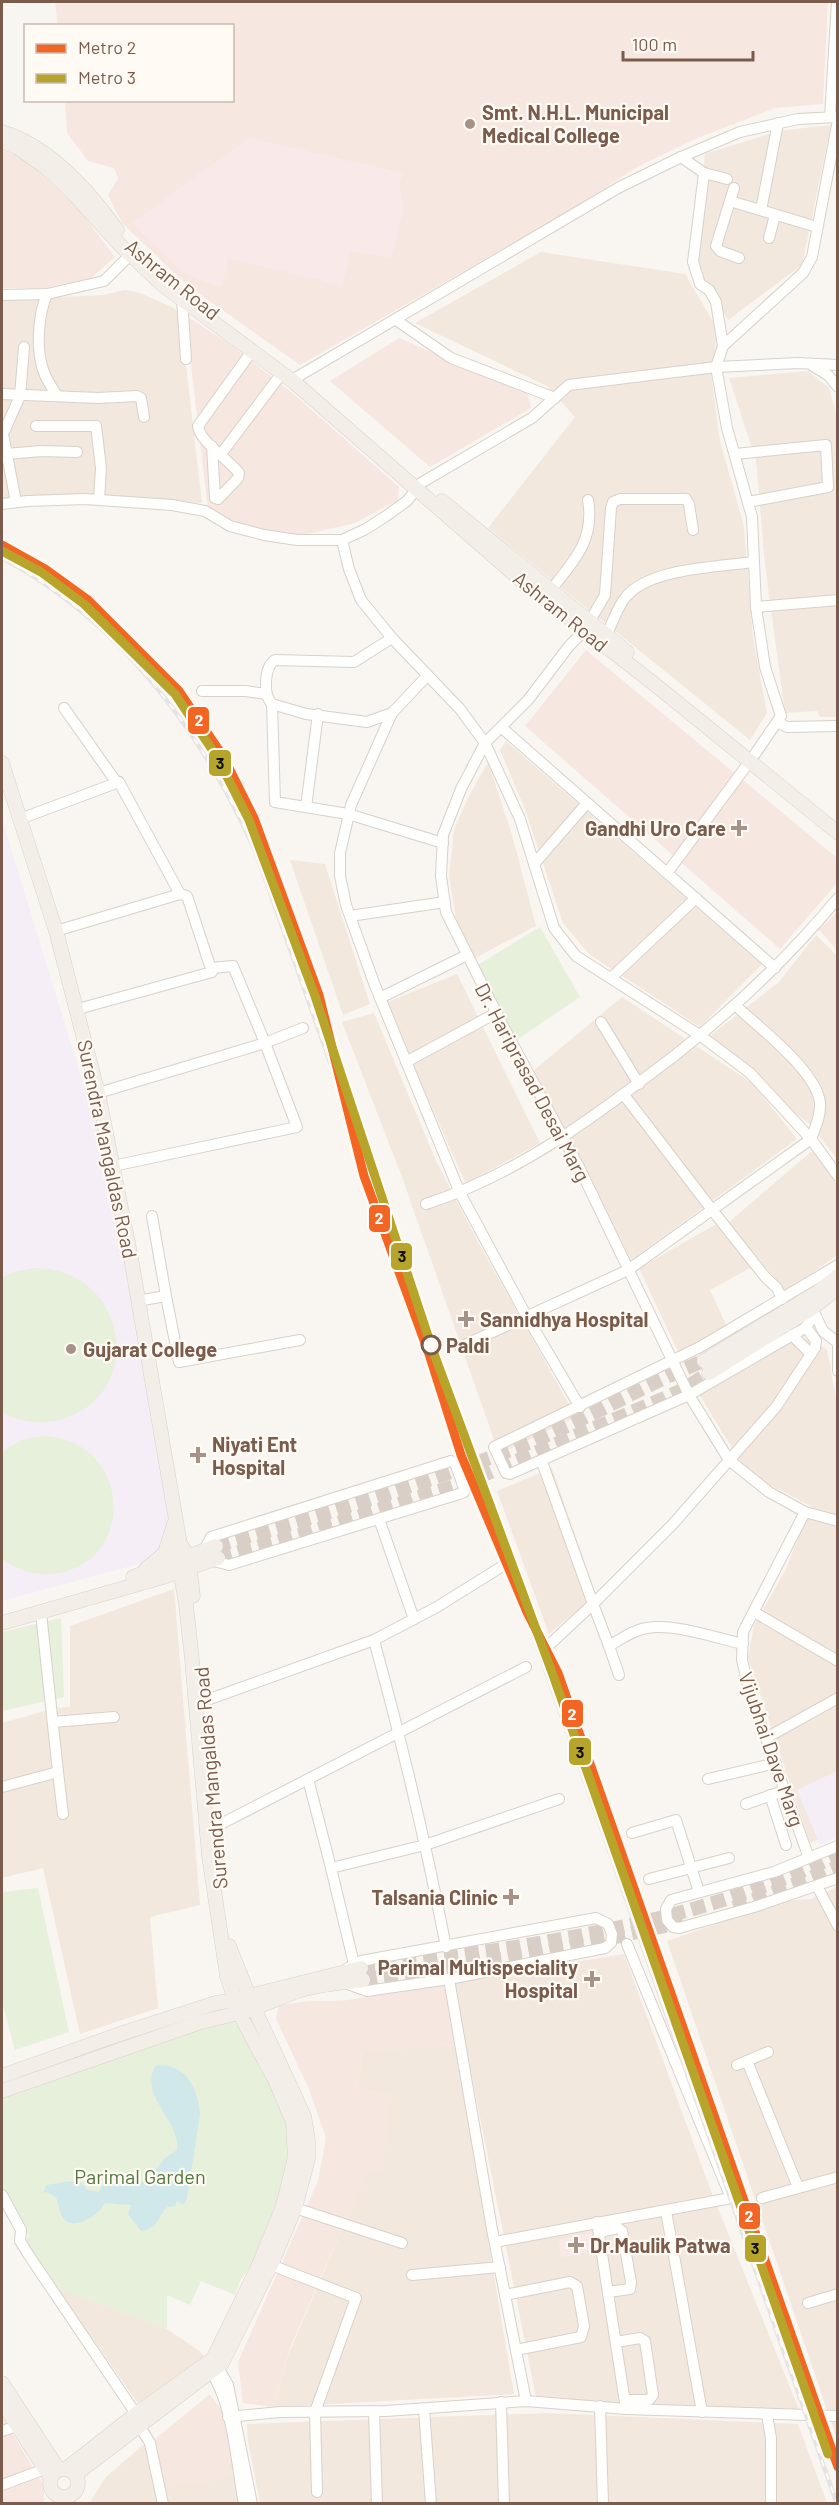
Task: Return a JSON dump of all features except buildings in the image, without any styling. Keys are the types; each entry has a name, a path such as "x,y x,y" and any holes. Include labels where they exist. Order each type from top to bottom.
{"main road":[{"name":"Ashram Road","path":"2,132 20,137 77,183 133,252 290,376 587,627 837,821"},
{"name":"Ashram Road","path":"2,142 17,147 44,166 133,252 164,286 290,376"},
{"name":"Ashram Road","path":"419,487 550,591 587,627 606,636 753,757 837,833"},
{"name":"Surendra Mangaldas Road","path":"2,763 56,931 78,1010 113,1166 184,1563 216,1872 224,1928 231,1956 304,2116 308,2140 308,2159 295,2208 229,2353 138,2420 59,2472"},
{"path":"837,1276 787,1304 706,1367 723,1364 811,1309 837,1288"},
{"path":"137,1576 165,1553 176,1515"},
{"path":"2,1623 41,1613 212,1554"},
{"path":"2,1614 184,1563"},
{"name":"Surendra Mangaldas Road","path":"200,1702 216,1913 227,1976 237,2007 287,2107 293,2122 296,2145 283,2206 258,2267 212,2365"},
{"path":"2,2091 201,2022 251,2002 304,1989 353,1973"},
{"path":"2,2076 216,2003 237,2007"},
{"path":"2,2383 59,2472"},
{"path":"2,2402 17,2426 59,2472 78,2488 75,2493 60,2499 51,2486 59,2472"}],"street":[{"path":"723,346 803,273 812,257 817,227 833,170 837,2"},
{"path":"252,351 200,421 200,434 217,450 290,376 396,320 618,188 740,132 778,123 835,118"},
{"path":"761,210 778,123"},
{"path":"681,158 704,173 731,183 730,201 717,246 720,251 739,258"},
{"path":"667,873 781,716 765,667 756,607 752,517 727,428 716,367 723,346 716,302 709,290 700,284 693,262 704,173"},
{"path":"730,201 817,227"},
{"path":"768,238 775,215"},
{"path":"2,295 47,294 104,281 133,252"},
{"path":"47,294 42,307 38,336 44,373 57,396"},
{"path":"182,299 186,359"},
{"path":"396,320 451,358 555,398"},
{"path":"16,502 3,434 20,396 24,347"},
{"path":"810,364 828,375 837,387"},
{"path":"2,504 99,500 172,505 205,510 230,526 275,537 297,540 342,540 366,529 407,501 419,487 532,418 570,385 716,367 837,365"},
{"path":"2,394 98,398 137,396 141,398 144,417"},
{"path":"36,426 96,426 101,468 99,500"},
{"path":"735,454 826,445 828,487 748,502"},
{"path":"6,454 41,451 77,452"},
{"name":"Dr. Hariprasad Desai Marg","path":"693,530 689,504 686,499 620,499 613,502 605,594 587,627 502,728 485,743 461,789 443,835 441,876 446,912 496,1013 564,1137 689,1395 729,1460 769,1492 805,1512"},
{"path":"550,591 585,544 590,514 588,500"},
{"path":"342,540 361,600 392,638 460,709 485,743 520,819 554,928 576,957 702,1036 750,1073 811,1139 837,1176"},
{"path":"606,636 624,599 633,590 665,573 754,562"},
{"path":"756,607 837,600"},
{"path":"392,638 354,662 275,660 269,665 266,694 272,704 275,802 348,814 443,843"},
{"path":"427,676 392,713 376,745 348,814 340,853 340,876 350,916 380,998 460,1193 527,1317 580,1407"},
{"path":"202,691 245,691 266,694"},
{"path":"272,704 306,714 367,722 392,713"},
{"path":"64,708 117,783 119,782 180,894"},
{"path":"306,807 318,714"},
{"path":"777,722 787,727 837,726"},
{"path":"502,728 775,968"},
{"path":"20,819 117,783"},
{"path":"534,864 587,803"},
{"path":"56,931 180,894 187,896 211,968 212,972 78,1010"},
{"path":"611,978 696,898"},
{"path":"426,1204 460,1193 564,1137 639,1084 702,1036 775,968 837,898"},
{"path":"350,916 445,902"},
{"path":"380,998 467,955"},
{"path":"113,1166 297,1127 233,966 211,968"},
{"path":"460,1347 628,1270 811,1139 820,1113 820,1100 804,1069 735,1005"},
{"path":"406,1062 496,1013"},
{"path":"601,1022 639,1084"},
{"path":"98,1093 265,1043 303,1028"},
{"path":"624,1095 766,1278 777,1288 787,1304"},
{"path":"153,1216 179,1362 300,1340"},
{"path":"811,1309 810,1321 806,1327 689,1395 542,1462 508,1474 495,1447 787,1304 837,1265"},
{"path":"137,1301 166,1296"},
{"path":"811,1309 824,1331 837,1342 837,1371"},
{"path":"549,1645 672,1525 776,1407 815,1348 816,1341 806,1327"},
{"path":"792,1335 811,1354"},
{"path":"451,1461 455,1463 464,1488 463,1492 379,1519 229,1565 212,1554 211,1537 451,1461"},
{"path":"542,1462 619,1675"},
{"path":"805,1512 837,1521"},
{"name":"Vijubhai Dave Marg","path":"805,1512 743,1632 742,1660 751,1697 809,1858"},
{"path":"379,1519 414,1619"},
{"path":"200,1702 374,1640 414,1619 501,1566"},
{"path":"754,1612 837,1661"},
{"path":"41,1613 63,1814"},
{"path":"609,1646 625,1636 646,1628 666,1627 743,1644"},
{"path":"374,1640 399,1732 446,1947"},
{"path":"213,1828 526,1667"},
{"path":"766,1738 837,1698"},
{"path":"53,1722 114,1717"},
{"path":"708,1779 776,1763"},
{"path":"2,1787 58,1772"},
{"path":"308,1779 331,1868 353,1973 367,1991 449,1979 604,1948 611,1943 612,1934 608,1924 596,1918 446,1947 353,1973"},
{"path":"746,1804 786,1790"},
{"path":"770,1795 786,1845"},
{"path":"331,1868 425,1845 559,1799"},
{"path":"632,1833 676,1820 699,1892"},
{"path":"837,1846 774,1872 671,1900 666,1909 668,1920 673,1927 679,1928 837,1878"},
{"path":"649,1879 729,1858"},
{"path":"817,1886 837,1926"},
{"path":"495,2242 598,2227 731,2198 627,1944"},
{"path":"449,1979 495,2242 526,2401"},
{"path":"768,2052 742,2063 798,2187"},
{"path":"762,2198 837,2177"},
{"path":"2,2195 21,2230 20,2241 138,2420 150,2443 163,2504"},
{"path":"295,2208 402,2243"},
{"path":"666,2211 702,2412"},
{"path":"598,2227 625,2404"},
{"path":"598,2227 618,2228 622,2231 631,2282 630,2289 608,2292"},
{"path":"271,2265 356,2298 315,2412 317,2492"},
{"path":"412,2276 500,2267"},
{"path":"505,2295 570,2282 577,2286 584,2326 581,2337 516,2350"},
{"path":"808,2303 837,2294"},
{"path":"232,2416 424,2409 526,2401 600,2406 649,2400 653,2395 645,2341 640,2338 616,2342"},
{"path":"212,2365 228,2385 244,2504"},
{"path":"501,2402 504,2504"},
{"path":"625,2404 702,2412 837,2416"},
{"path":"600,2406 603,2504"},
{"path":"424,2409 431,2504"},
{"path":"374,2411 377,2504"},
{"path":"767,2415 771,2438 771,2504"},
{"path":"232,2416 252,2504"},
{"path":"2,2430 17,2426"},
{"path":"2,2484 59,2472"}],"shaded area":[{"path":"55,2 828,2 823,104 775,108 700,137 639,166 564,214 300,365 187,285 122,223 108,195 118,178 114,168 88,161 67,133 65,102 234,102 234,24 58,24"},
{"path":"831,125 802,265 728,320 700,272 695,254 705,154 778,131"},
{"path":"249,138 403,173 400,186 403,210 392,258 351,251 342,285 228,258 222,287 185,274 132,223"},
{"path":"2,151 21,156 77,207 115,257 91,278 45,288 2,288"},
{"path":"541,252 685,274 718,330 711,374 720,441 744,526 753,638 767,713 750,740 488,528 575,417 547,386 415,323"},
{"path":"125,290 140,293 172,307 180,314 202,503 126,496 2,500 2,300 102,295"},
{"path":"185,315 228,343 290,391 399,487 398,500 355,523 303,535 244,526 208,509"},
{"path":"399,338 528,394 531,408 430,467 330,381"},
{"path":"808,371 829,388 838,419 837,717 820,717 817,711 785,713 765,565 756,460 729,378"},
{"path":"586,650 837,858 837,883 780,949 525,726"},
{"path":"506,741 762,964 700,1027 589,954 563,923 525,809 500,750"},
{"path":"488,762 512,835 536,926 473,959 456,918 449,877 454,830"},
{"name":"Gujarat College","path":"2,819 108,1165 176,1552 2,1601"},
{"path":"290,860 325,864 370,1004 343,1015"},
{"path":"837,912 837,950 819,930"},
{"path":"816,935 837,956 837,1159 811,1125 794,1113 768,1086 710,1036 779,982"},
{"path":"457,974 540,1143 466,1184 385,1003"},
{"path":"622,997 752,1083 797,1139 631,1260 533,1071"},
{"path":"374,1013 436,1161 478,1242 576,1417 499,1454 402,1177 342,1022"},
{"path":"813,1150 837,1185 837,1255 787,1292 728,1223"},
{"path":"722,1221 752,1267 710,1290 728,1329 680,1356 639,1268"},
{"path":"787,1322 806,1339 827,1349 838,1411 838,1832 810,1843 748,1658 754,1626 785,1571 811,1506 766,1483 740,1461 697,1391"},
{"path":"552,1468 596,1595 549,1634 497,1491"},
{"path":"174,1589 200,1905 150,1917 158,2008 80,2034 43,1868 2,1878 2,1723 56,1708 70,1707 70,1626"},
{"path":"837,1771 837,1837 820,1845 797,1790"},
{"path":"837,1887 837,2439 667,1941 783,1901 811,1899"},
{"path":"624,1954 711,2191 800,2412 538,2407 453,1982"},
{"path":"444,1985 455,2045 363,2052 357,2089 392,2094 381,2174 368,2170 290,2348 274,2407 243,2403 238,2362 318,2181 326,2138 309,2089 276,2019 279,2005 310,2001 341,2001"},
{"path":"455,2045 514,2394 274,2407 289,2353 368,2169 381,2173 391,2094 357,2089 363,2051"},
{"name":"Dr.Maulik Patwa","path":"591,2232 594,2250 561,2258 559,2240"},
{"path":"57,2288 167,2329 198,2350 209,2361 144,2412"},
{"path":"210,2394 226,2417 240,2476 167,2488 154,2440"},
{"path":"546,2413 798,2424 827,2503 260,2503 247,2424"},
{"path":"2,2417 44,2485 44,2503 2,2503"},
{"path":"154,2440 240,2476 243,2504 89,2504 106,2477 142,2446"}],"green space":[{"path":"540,927 580,997 515,1041 476,966"},
{"path":"34,1268 65,1273 90,1288 107,1309 115,1334 115,1361 107,1386 88,1406 60,1420 45,1422 23,1420 2,1412 2,1278 14,1272"},
{"path":"41,1436 71,1442 93,1456 107,1477 113,1501 111,1526 100,1548 81,1565 53,1574 26,1571 2,1559 2,1452 21,1440"},
{"path":"61,1618 64,1697 2,1711 2,1632"},
{"path":"38,1888 69,2032 15,2050 2,2002 2,1892"},
{"name":"Parimal Garden","path":"231,2022 238,2024 287,2109 293,2162 254,2261 240,2281 235,2295 201,2281 190,2305 167,2295 167,2329 57,2288 25,2241 29,2236 2,2189 2,2096 191,2030"}],"water":[{"path":"155,2066 172,2067 186,2076 191,2082 199,2105 200,2114 187,2199 183,2205 177,2201 175,2206 167,2207 151,2228 141,2231 128,2214 131,2205 105,2203 93,2216 82,2222 70,2223 65,2220 56,2197 47,2192 43,2193 46,2185 78,2180 88,2190 98,2192 105,2183 147,2181 165,2158 177,2150 177,2139 173,2129 152,2088"}],"tunnel":[{"path":"216,1546 375,1498 492,1457 553,1433 704,1361"},
{"path":"218,1558 310,1532 467,1482 665,1398 709,1373"},
{"path":"361,1968 544,1942 664,1917 724,1900 838,1855"},
{"path":"734,1908 838,1867"},
{"path":"363,1980 547,1952 683,1922"}],"railway":[{"path":"2,558 45,584 84,614 120,647 153,684 211,765 256,853 600,1824 837,2504"}],"metro line":[{"name":"2","path":"2,545 45,569 88,600 179,691 223,756 254,818 319,995 364,1176 429,1354 461,1455 527,1612 558,1673 838,2467"},
{"name":"3","path":"2,551 41,572 84,604 175,694 217,757 249,820 315,996 433,1351 553,1675 828,2454"}],"place":[{"name":"Smt. N.H.L. Municipal Medical College","path":"470,124"},
{"name":"Gandhi Uro Care","path":"739,828"},
{"name":"Sannidhya Hospital","path":"466,1319"},
{"name":"Paldi","path":"431,1345"},
{"name":"Gujarat College","path":"71,1349"},
{"name":"Niyati Ent Hospital","path":"198,1455"},
{"name":"Talsania Clinic","path":"511,1897"},
{"name":"Parimal Multispeciality Hospital","path":"592,1979"},
{"name":"Dr.Maulik Patwa","path":"576,2245"}]}
